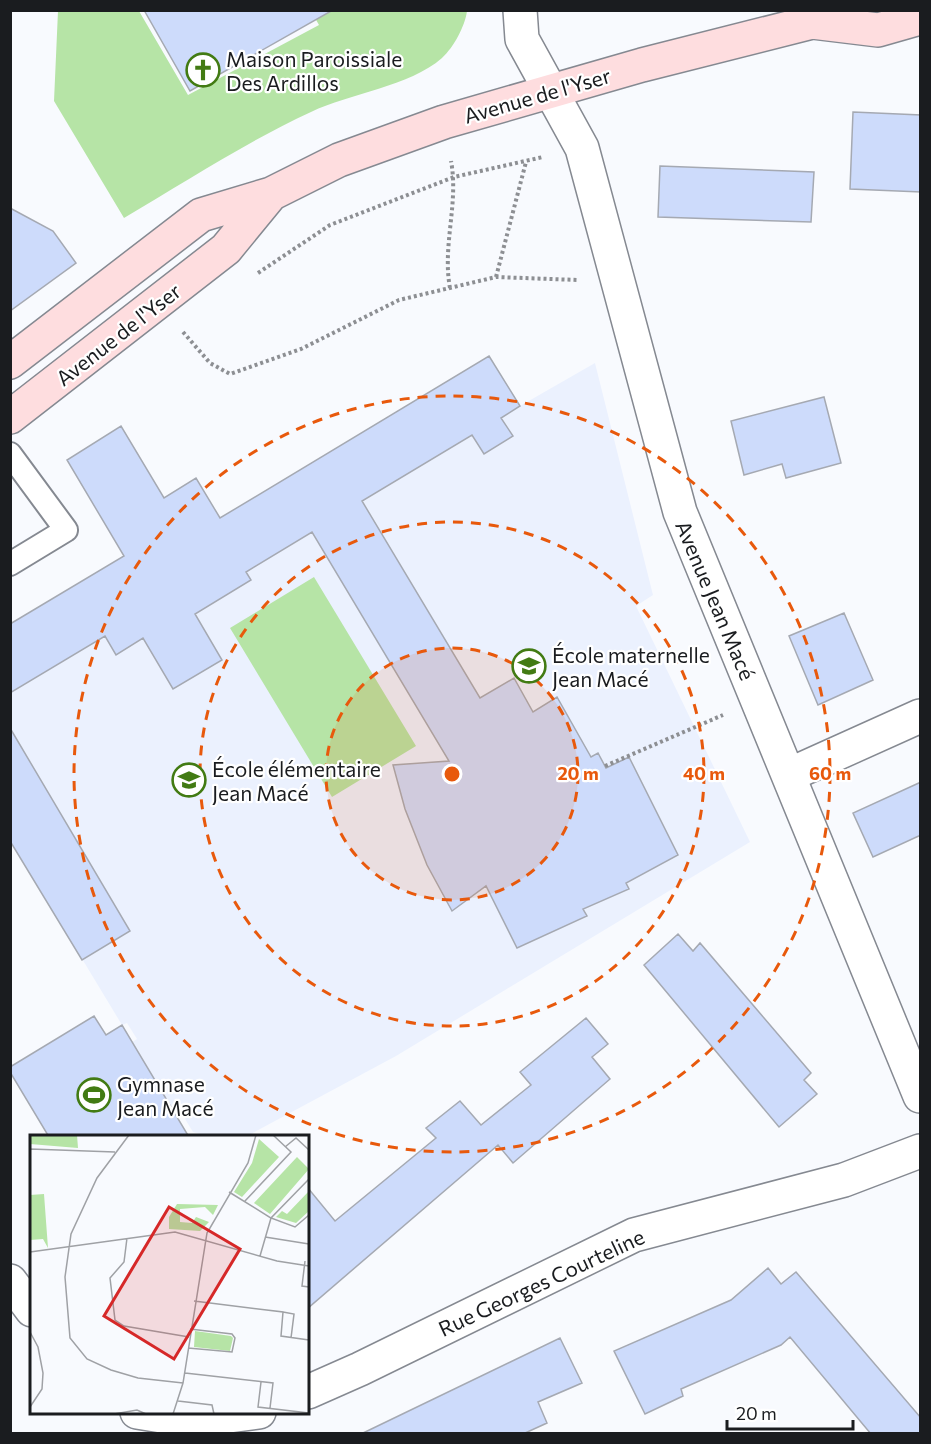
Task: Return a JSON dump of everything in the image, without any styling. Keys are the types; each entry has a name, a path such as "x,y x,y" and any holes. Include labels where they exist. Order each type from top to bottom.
{"main road":[{"name":"Avenue de l'Yser","path":"10,362 201,215 271,194 339,159 444,122 821,16 878,30 921,18"},
{"name":"Avenue de l'Yser","path":"10,417 226,249 271,194"}],"street":[{"name":"Avenue Jean Macé","path":"520,10 522,39 582,148 680,512 789,775 914,1063 921,1096"},
{"path":"789,775 921,716"},
{"name":"Rue Georges Courteline","path":"309,1392 360,1369 634,1235 844,1180 921,1152"},
{"path":"10,1281 30,1307"},
{"path":"144,1414 192,1421 251,1414"}],"lane":[{"path":"10,454 66,530 10,564"}],"path":[{"path":"444,122 454,177 450,247 446,266 450,288"},
{"path":"252,278 330,225 454,177 582,148"},
{"path":"496,277 526,161"},
{"path":"158,302 210,363 230,374 301,349 399,300 496,277 618,281"},
{"path":"605,766 694,727"}],"shaded area":[{"path":"489,356 520,406 595,363 653,595 636,606 750,842 396,1056 249,1135 204,1135 193,1132 182,1114 177,1117 132,1042 137,1039 127,1023 122,1025 11,841 11,624 124,556 67,460 121,426 164,498 196,478 220,518"}],"green space":[{"path":"58,11 139,11 188,95 319,25 311,11 467,11 461,30 451,48 428,68 396,83 311,112 263,136 124,218 54,101"},
{"path":"314,577 416,746 332,797 230,628"}],"building":[{"name":"Maison Paroissiale Des Ardillos","path":"144,10 333,10 190,91"},
{"path":"853,112 921,115 921,192 850,189"},
{"path":"660,166 814,172 811,222 658,217"},
{"path":"10,208 53,231 76,263 10,311"},
{"path":"489,356 520,406 501,418 513,436 484,454 472,435 362,501 480,698 514,678 533,712 557,697 591,757 598,753 606,768 629,757 678,855 626,883 629,889 583,909 587,916 517,948 486,886 452,911 427,865 405,809 393,765 449,761 312,532 246,572 251,580 195,614 222,660 173,689 143,638 116,655 105,636 10,693 10,624 124,556 67,460 121,426 164,498 196,478 220,518"},
{"path":"824,397 841,463 786,478 782,464 744,475 731,421"},
{"path":"844,613 873,680 818,705 789,636"},
{"path":"10,728 130,931 82,960 10,841"},
{"path":"921,782 921,835 873,857 853,813"},
{"path":"678,934 693,951 700,943 811,1073 804,1080 817,1094 779,1127 644,965"},
{"name":"Gymnase Jean Macé","path":"94,1016 106,1035 122,1025 188,1135 48,1135 10,1072 10,1067"},
{"path":"586,1018 608,1044 592,1057 610,1079 513,1163 498,1145 309,1307 309,1189 335,1221 436,1138 426,1128 460,1101 481,1125 531,1085 520,1072"},
{"path":"768,1268 781,1284 796,1272 921,1418 921,1434 871,1434 790,1337 781,1345 681,1389 683,1396 645,1414 614,1351 731,1300"},
{"path":"560,1338 582,1383 538,1402 547,1423 523,1434 361,1434"}],"place":[{"name":"Maison Paroissiale Des Ardillos","path":"203,70"},
{"name":"École maternelle Jean Macé","path":"529,666"},
{"name":"École élémentaire Jean Macé","path":"189,780"},
{"name":"Gymnase Jean Macé","path":"94,1095"}]}
